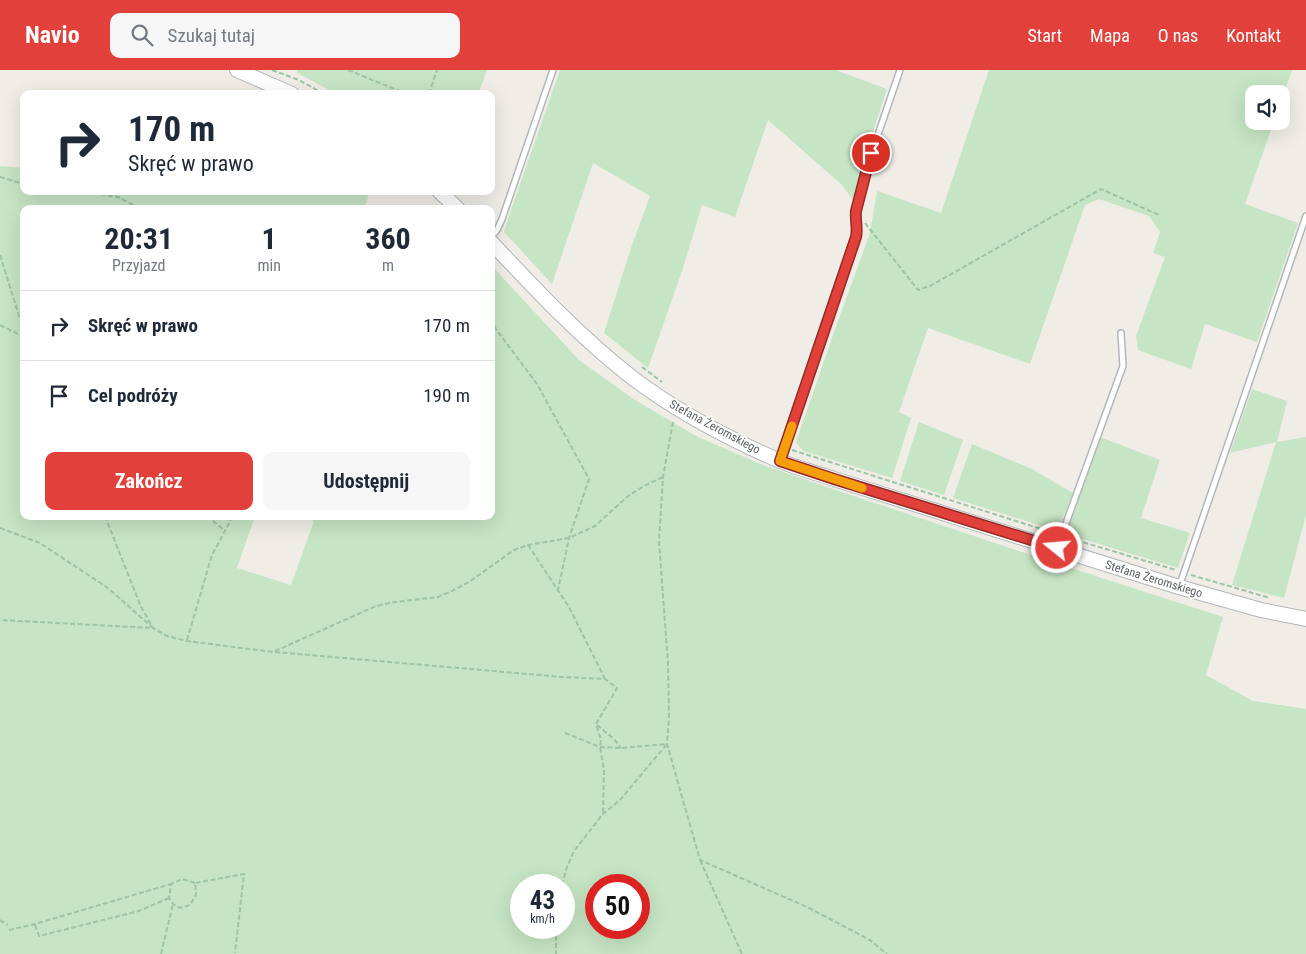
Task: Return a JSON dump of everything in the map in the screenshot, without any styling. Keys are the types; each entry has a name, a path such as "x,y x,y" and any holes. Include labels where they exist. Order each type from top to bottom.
{"main road":[{"path":"238,70 283,90"},
{"path":"443,195 454,205"},
{"name":"Stefana Żeromskiego","path":"495,246 557,311 598,350 635,380 727,436 783,454 842,482 1059,542 1178,587 1261,610 1306,619"}],"lane":[{"path":"495,232 502,219 553,70"},
{"path":"783,454 856,237 858,228 855,217 866,167 900,70"},
{"path":"1178,587 1306,216"},
{"path":"1059,542 1123,366 1121,333"}],"path":[{"path":"272,70 300,80 317,90"},
{"path":"348,70 398,90"},
{"path":"430,90 437,70"},
{"path":"0,177 20,183"},
{"path":"856,211 918,290 932,285 1101,189 1159,215"},
{"path":"110,195 118,196 134,205"},
{"path":"0,255 20,319"},
{"path":"0,325 20,335"},
{"path":"495,327 536,384 589,479 569,538 558,590"},
{"path":"638,364 667,386"},
{"path":"677,407 663,478 659,541 668,664 669,717 667,744 700,860 742,954"},
{"path":"783,454 1059,542 1183,572 1272,599"},
{"path":"273,652 376,606 438,596 454,590 469,582 514,550 528,545 569,538 594,526 628,496 644,486 663,478"},
{"path":"107,520 141,607 153,628"},
{"path":"212,520 225,531"},
{"path":"187,641 212,555 231,520"},
{"path":"0,528 40,543 108,588 153,628 167,636 187,641 273,652 605,679"},
{"path":"528,545 569,607 605,679 617,688 596,724 601,740 600,747 604,770 603,814"},
{"path":"0,620 153,628"},
{"path":"596,724 614,739 621,748"},
{"path":"565,733 600,747 621,748 667,744"},
{"path":"565,874 574,851 603,814 620,800 667,744"},
{"path":"700,860 807,907 870,940 887,954"},
{"path":"10,930 171,884 182,879 196,883 244,874 235,953"},
{"path":"171,884 169,898 173,904 180,908 190,905 196,896 196,883"},
{"path":"35,924 39,936 139,911 169,898"},
{"path":"161,954 173,904"},
{"path":"0,920 8,925"},
{"path":"556,939 556,954"}],"green space":[{"path":"298,70 487,70 480,90 329,90 297,73"},
{"path":"560,70 835,70 887,89 853,200 842,185 768,120 735,217 702,205 683,268 648,368 604,333 650,196 593,163 552,284 504,232"},
{"path":"989,70 1292,70 1287,85 1245,85 1245,130 1271,130 1245,204 1298,223 1257,342 1205,324 1191,369 1138,350 1136,336 1165,257 1153,253 1160,232 1149,216 1099,199 1085,205 1030,364 928,328 899,412 911,418 892,478 803,451 796,442 870,233 877,191 941,213"},
{"path":"0,166 20,168 20,195 369,195 365,205 20,205 20,520 254,520 237,568 291,585 314,521 311,520 495,520 495,269 579,360 635,400 696,436 758,463 818,484 1223,617 1206,675 1253,701 1306,709 1306,954 0,954"},
{"path":"1252,389 1287,401 1277,442 1306,437 1306,515 1284,598 1232,585 1276,442 1230,453"},
{"path":"919,422 963,440 944,495 900,481"},
{"path":"1100,437 1160,460 1141,518 1190,533 1178,568 1066,534"},
{"path":"972,444 1032,469 1073,493 1058,531 953,498"}],"slow traffic":[{"path":"792,426 780,461 862,488"}],"route":[{"path":"871,153 856,211 855,217 858,228 856,237 780,461 1057,548"}]}
